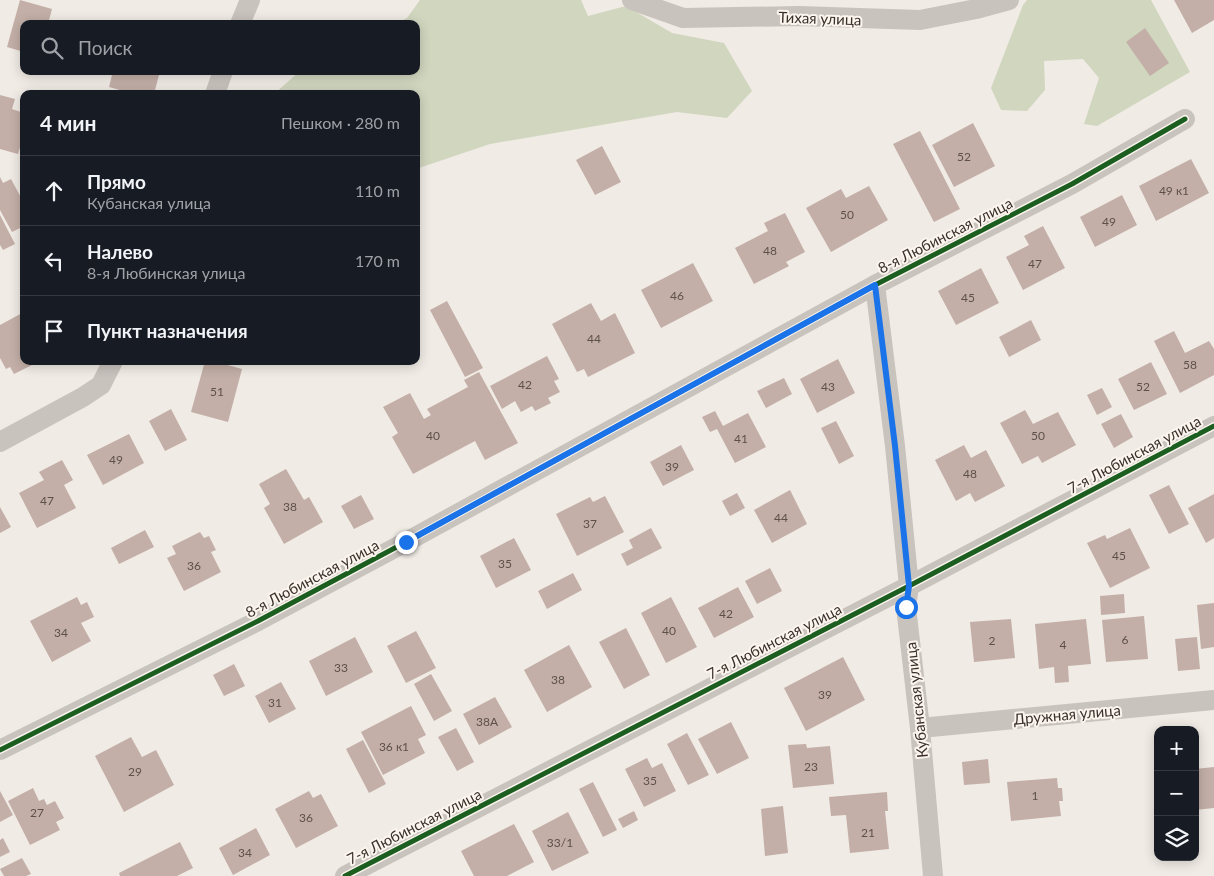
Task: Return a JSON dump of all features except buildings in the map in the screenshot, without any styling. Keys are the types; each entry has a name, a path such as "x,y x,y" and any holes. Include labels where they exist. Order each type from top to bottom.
{"street":[{"path":"242,20 250,0"},
{"name":"Тихая улица","path":"632,0 683,18 799,16 920,20 976,9 1009,0"},
{"path":"216,90 222,75"},
{"name":"8-я Любинская улица","path":"0,750 258,621 372,561 875,285 1072,184 1186,119"},
{"name":"Кубанская улица","path":"875,285 895,446 909,586 906,607 920,728 933,876"},
{"path":"0,442 83,397 101,384 112,365"},
{"name":"7-я Любинская улица","path":"345,876 909,586 1214,426"},
{"name":"Дружная улица","path":"920,728 1214,700"}],"green space":[{"path":"420,0 581,0 588,16 626,6 672,33 724,43 752,91 727,118 677,112 490,144 420,168 420,90 279,90 295,75 420,75 420,20 403,20 407,18"},
{"path":"1027,0 1151,0 1190,72 1097,126 1084,124 1099,78 1083,59 1044,61 1045,90 1027,111 1001,110 991,88 1023,5"}],"cycle path":[{"path":"0,750 258,621 875,285 1072,184 1185,119"},
{"path":"345,876 909,586 1214,426"}],"route":[{"path":"406,542 875,285 895,446 909,586 906,607"}]}
